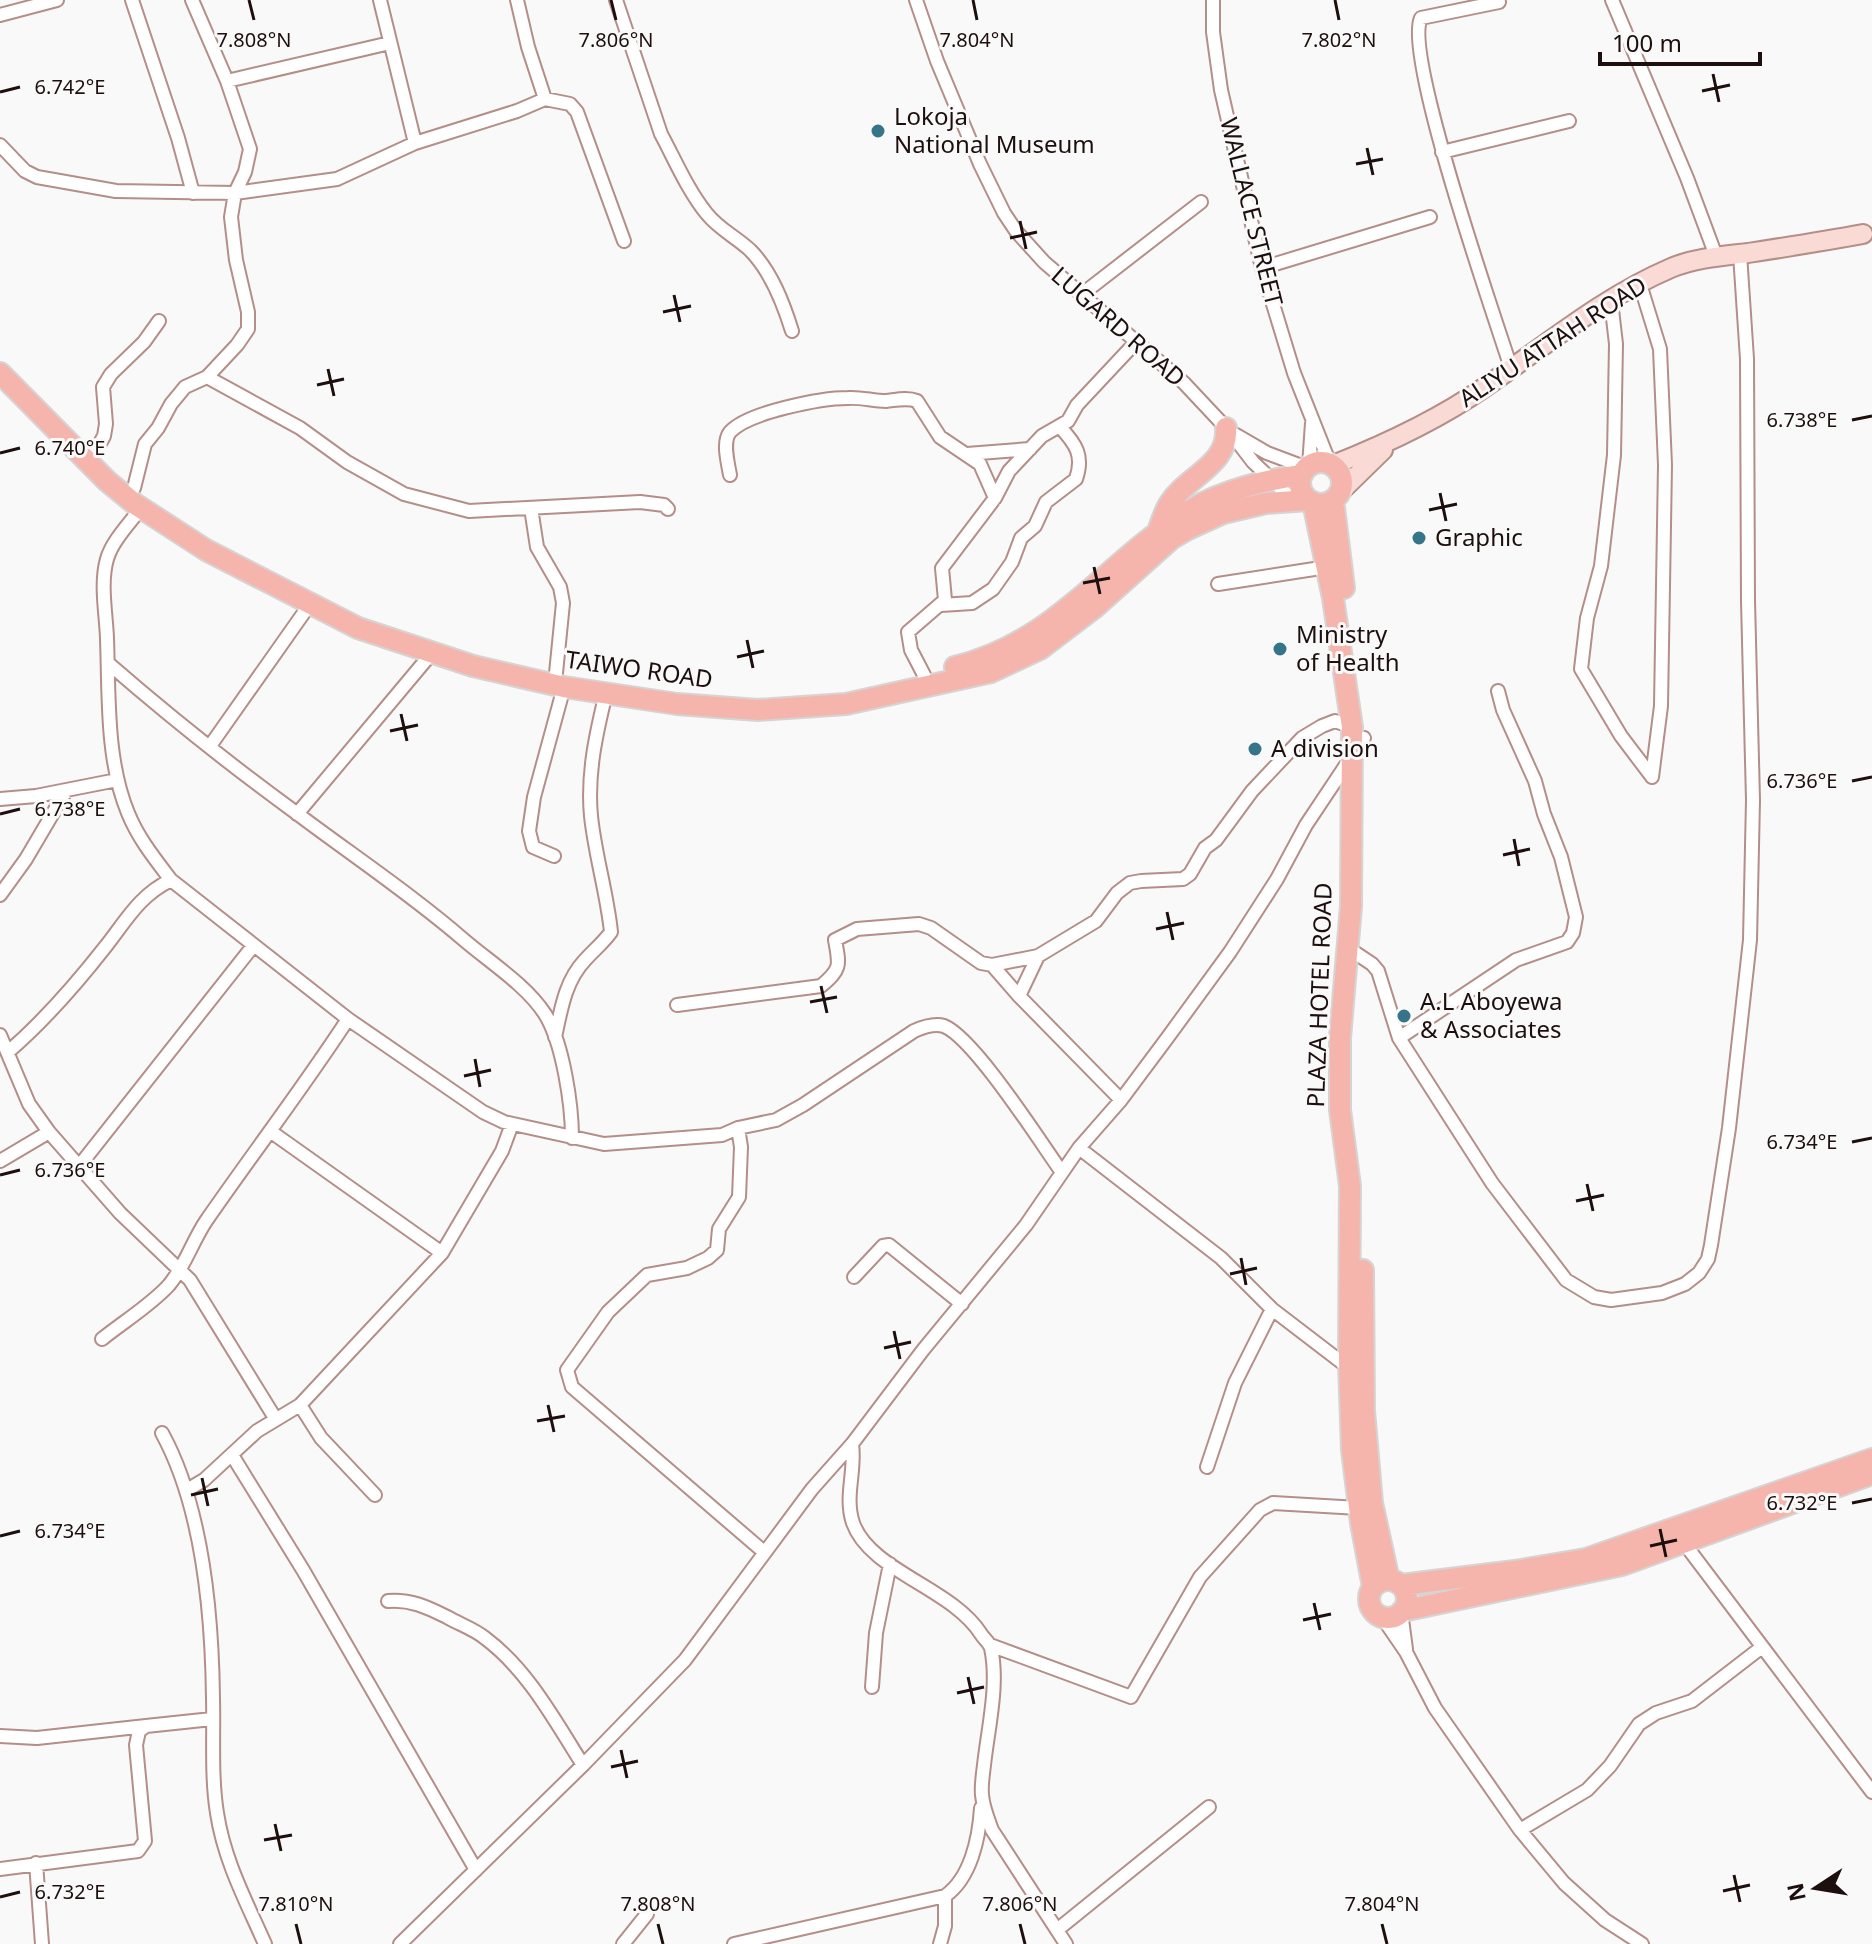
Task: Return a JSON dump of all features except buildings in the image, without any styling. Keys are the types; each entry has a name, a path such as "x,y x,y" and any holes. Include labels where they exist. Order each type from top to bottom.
{"main road":[{"name":"TAIWO ROAD","path":"0,360 94,454 163,509 263,568 367,622 606,693 724,708 758,710 846,704 991,672 1040,649 1094,608 1171,539 1188,529 1223,513 1318,499"},
{"name":"TAIWO ROAD","path":"0,373 107,481 141,508 206,550 358,628 431,654 560,680 651,692 772,699 859,691 975,662 1017,645 1056,620 1157,534 1194,508 1273,479 1316,468"},
{"path":"1157,534 1170,502 1217,458 1227,444 1228,430"},
{"path":"1316,468 1342,481 1318,499 1301,485 1316,468"},
{"name":"PLAZA HOTEL ROAD","path":"1318,499 1327,567 1358,732 1350,758 1351,906 1340,1038 1340,1110 1350,1186 1352,1450 1359,1508 1388,1584"},
{"name":"PLAZA HOTEL ROAD","path":"1318,499 1358,732 1352,1112 1362,1218 1364,1411 1372,1503 1388,1584"},
{"path":"1872,1459 1679,1534 1622,1565 1395,1613 1374,1612 1370,1604 1369,1595 1388,1584 1527,1570 1586,1559 1679,1534 1872,1474"},
{"path":"1388,1584 1406,1598 1395,1613"}],"street":[{"path":"0,15 57,0"},
{"path":"132,0 193,193"},
{"path":"134,488 145,444 171,404 185,387 207,377 248,329 248,312 236,260 231,217 235,193 245,172 250,149 227,81 192,0"},
{"path":"380,0 415,143"},
{"path":"517,0 545,99"},
{"path":"616,0 666,144 705,211 762,263 782,300 792,331"},
{"name":"LUGARD ROAD","path":"916,0 937,61 1004,213 1029,247 1184,383 1228,430"},
{"name":"WALLACE STREET","path":"1213,0 1213,32 1221,90 1262,268 1294,373 1312,420 1316,468"},
{"path":"1612,0 1687,178 1716,256"},
{"path":"1499,2 1421,18 1418,23 1418,45 1442,152 1511,368"},
{"path":"227,81 390,43"},
{"path":"0,145 25,171 37,177 116,191 235,193 337,179 415,143 545,99 570,104 577,112 624,241"},
{"path":"1442,152 1569,121"},
{"path":"1081,295 1201,202"},
{"path":"1262,268 1430,217"},
{"name":"ALIYU ATTAH ROAD","path":"1391,442 1484,388 1611,301 1673,267 1716,256 1869,233"},
{"path":"1354,952 1378,971 1399,1038 1492,1183 1566,1280 1594,1297 1611,1300 1662,1293 1685,1284 1699,1273 1708,1259 1729,1128 1750,940 1753,800 1747,359 1740,254"},
{"path":"1611,301 1616,344 1614,455 1601,566 1587,618 1581,669 1621,736 1652,777 1661,706 1665,465 1660,349 1640,284"},
{"path":"94,454 104,436 106,424 103,387 159,321"},
{"path":"924,675 911,650 908,632 945,600 942,568 995,498 1009,471 1042,436 1060,427 1136,342"},
{"path":"207,377 300,428 347,462 404,494 469,511 640,502 664,505 668,509"},
{"path":"730,475 726,440 730,431 758,416 792,405 847,397 917,401 940,437 980,464 995,498"},
{"path":"1312,420 1316,468"},
{"path":"941,605 972,603 993,589 1012,562 1021,538 1035,526 1046,502 1076,479 1081,458 1075,444 1060,427"},
{"path":"1228,430 1267,453 1316,468 1391,442"},
{"path":"1228,430 1253,462 1273,479 1318,499 1391,442"},
{"path":"967,454 1030,449"},
{"path":"141,508 111,549 104,579 117,780 129,815 149,851 171,880 348,1019 483,1112 512,1124 572,1138 622,1144 722,1135 738,1128 776,1120 914,1031 943,1026 955,1033 984,1063 1061,1171"},
{"path":"531,508 537,547 560,587 563,603 560,680 529,831 533,847 554,856"},
{"path":"1218,584 1327,567"},
{"path":"210,746 310,604"},
{"path":"297,814 431,654"},
{"path":"108,663 297,814 422,904 534,1000 555,1037 572,1114 572,1138"},
{"path":"1399,1038 1516,960 1567,942 1573,933 1576,917 1561,857 1535,781 1503,710 1498,691"},
{"path":"555,1037 565,991 584,960 602,946 611,932 591,817 590,783 594,742 606,693"},
{"path":"677,1005 821,986 838,971 835,940 857,929 919,924 931,928 981,963 992,965 1038,956 1096,921 1117,893 1130,883 1183,879 1190,874 1205,848 1216,840 1252,791 1302,738 1335,721 1358,732"},
{"path":"400,1944 685,1660 812,1489 852,1444 923,1350 1026,1225 1061,1171 1121,1100 1230,952 1350,758"},
{"path":"0,799 66,791 117,780"},
{"path":"0,895 26,859 66,791"},
{"path":"8,1052 31,1032 82,974 135,905 152,889 171,880"},
{"path":"80,1165 253,946"},
{"path":"1019,996 1038,956"},
{"path":"992,965 1121,1100"},
{"path":"102,1339 166,1288 181,1271 184,1257 200,1231 348,1019"},
{"path":"0,1035 29,1104 49,1132 120,1213 181,1271 209,1308 275,1418"},
{"path":"187,1490 204,1480 257,1431 300,1405 442,1253 502,1151 512,1124"},
{"path":"738,1128 741,1147 739,1197 719,1229 717,1250 687,1268 647,1275 608,1312 567,1370 572,1387 764,1552"},
{"path":"270,1131 442,1253"},
{"path":"0,1161 49,1132"},
{"path":"1079,1148 1221,1258 1272,1309 1349,1368"},
{"path":"854,1277 883,1246 889,1245 962,1304"},
{"path":"1207,1467 1235,1383 1272,1309"},
{"path":"300,1405 321,1438 375,1495"},
{"path":"162,1433 178,1462 187,1490 211,1620 217,1811 226,1853 265,1944"},
{"path":"852,1444 855,1461 848,1501 854,1524 863,1541 890,1564 961,1610 974,1621 990,1645 993,1679 981,1793 986,1831 1066,1944"},
{"path":"232,1455 303,1570 476,1870"},
{"path":"990,1645 1131,1697 1200,1577 1260,1510 1273,1503 1359,1508"},
{"path":"1679,1534 1762,1647 1868,1776 1872,1792"},
{"path":"872,1687 876,1633 890,1564"},
{"path":"388,1601 400,1600 420,1605 484,1637 504,1654 537,1694 583,1765"},
{"path":"1395,1613 1406,1652 1435,1708 1520,1830 1564,1883 1605,1920 1642,1944"},
{"path":"1395,1613 1406,1652"},
{"path":"1520,1830 1587,1790 1610,1766 1639,1724 1656,1713 1692,1701 1762,1647"},
{"path":"0,1736 37,1738 212,1719"},
{"path":"1,1869 130,1853 143,1847 136,1736 146,1726"},
{"path":"1057,1930 1209,1807"},
{"path":"734,1944 945,1896 957,1888 986,1831"},
{"path":"36,1863 42,1944"},
{"path":"940,1944 945,1926 945,1896"},
{"path":"623,1944 647,1914"}],"place":[{"name":"Lokoja National Museum","path":"878,131"},
{"name":"Graphic","path":"1419,538"},
{"name":"Ministry of Health","path":"1280,649"},
{"name":"A division","path":"1255,749"},
{"name":"A.L Aboyewa & Associates","path":"1404,1016"}]}
